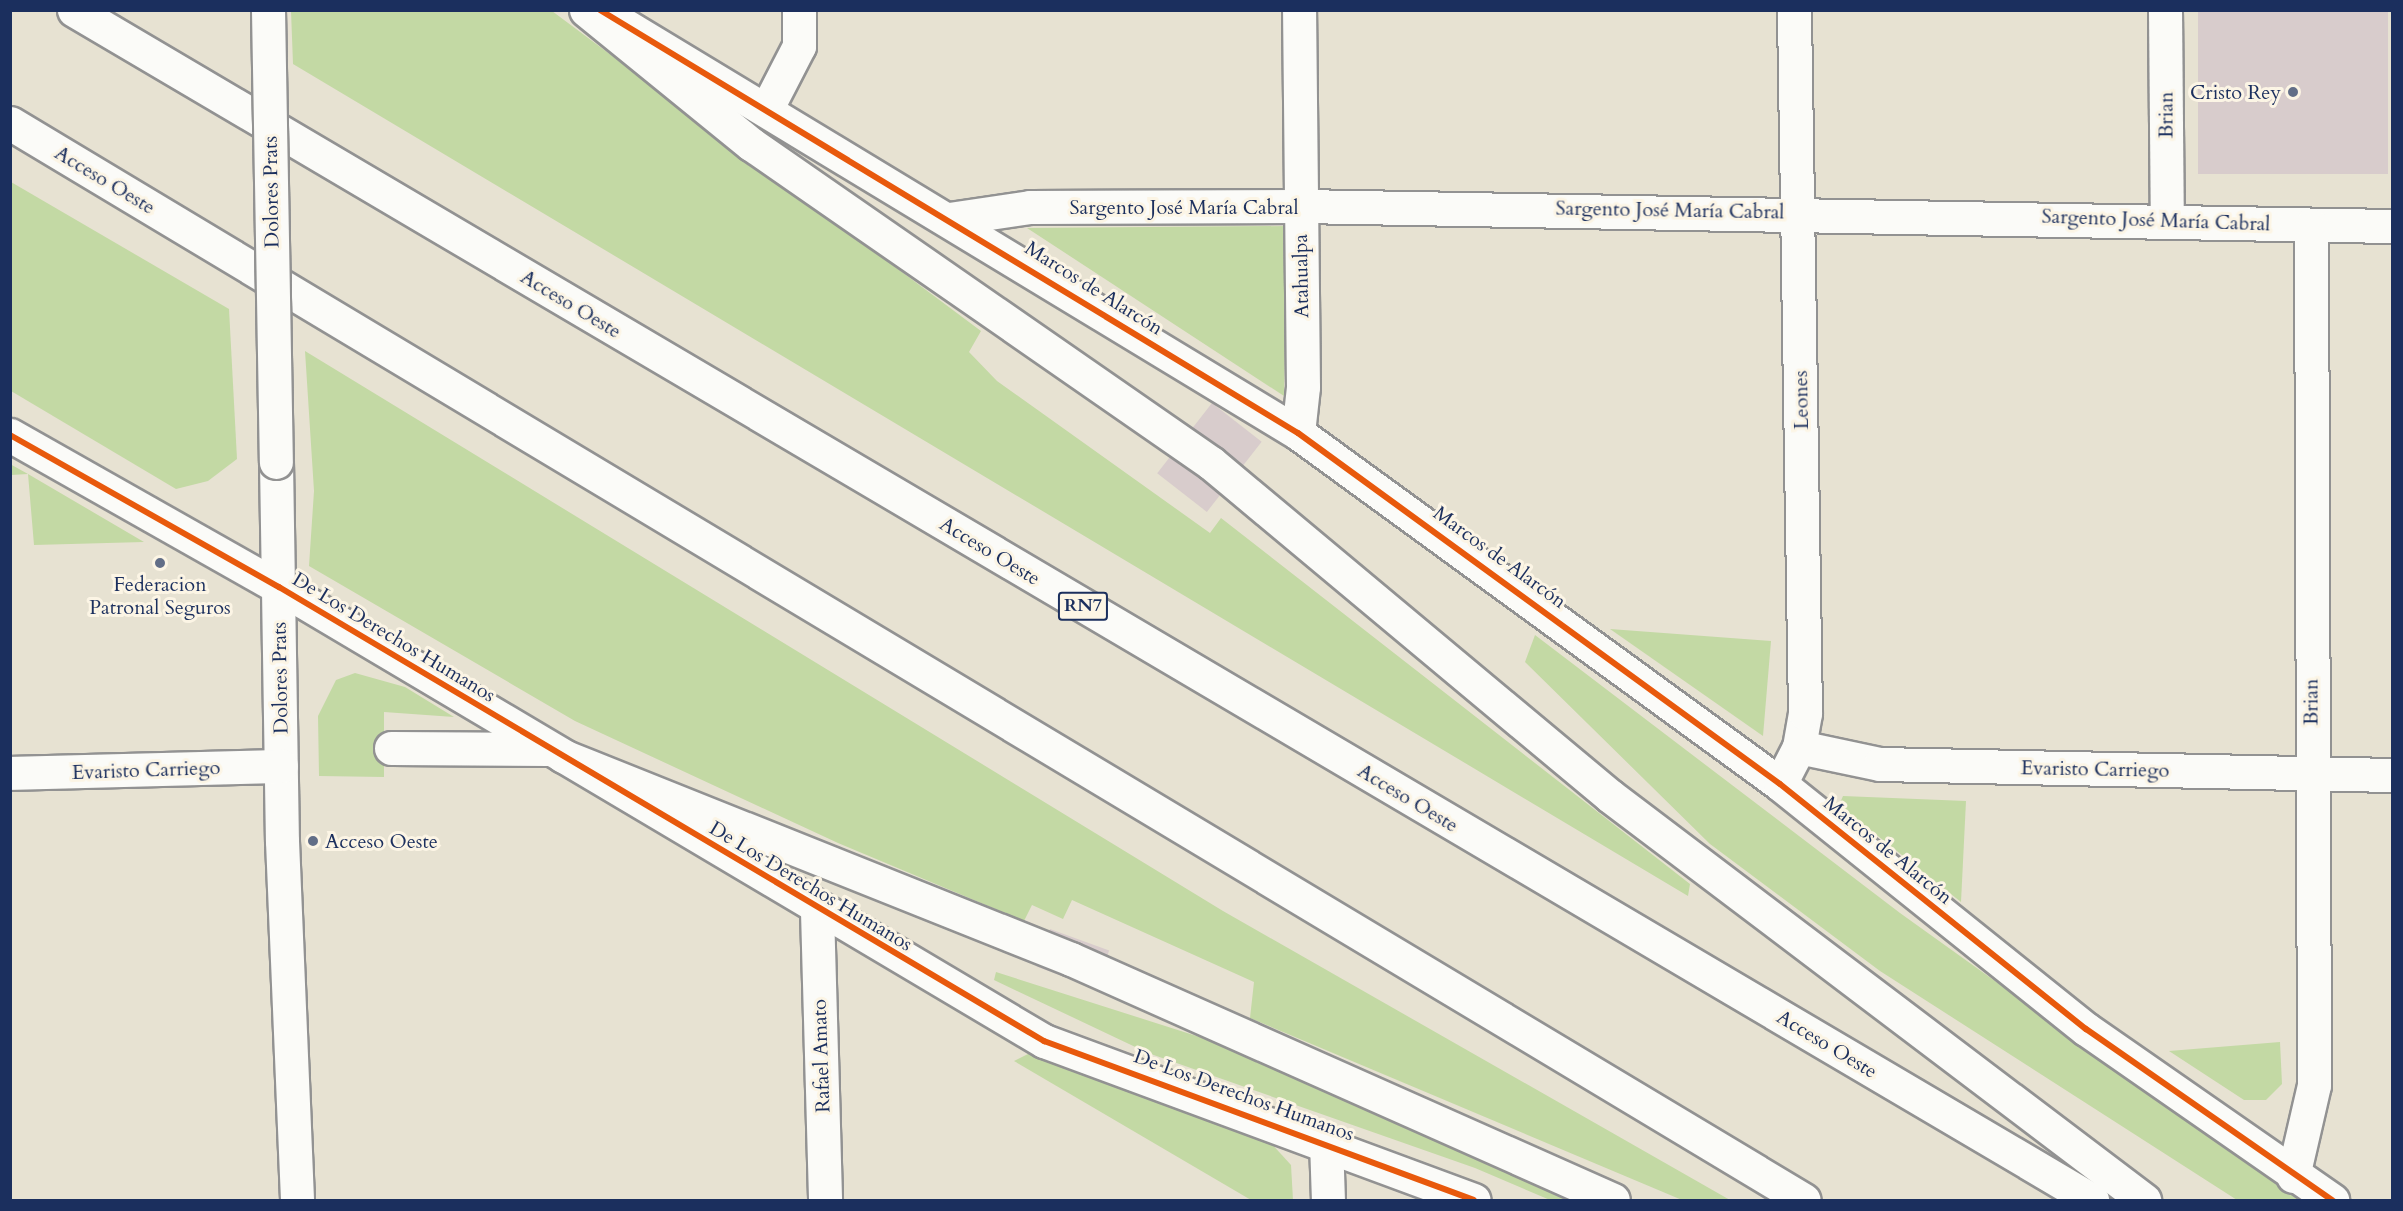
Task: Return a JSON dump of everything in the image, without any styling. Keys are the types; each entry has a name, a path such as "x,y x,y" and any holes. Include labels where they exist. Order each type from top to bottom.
{"main road":[{"name":"Acceso Oeste","path":"74,10 2092,1200"},
{"name":"Dolores Prats","path":"268,10 281,766 297,1200"},
{"path":"586,10 751,144 1211,463 1610,796 2144,1200"},
{"name":"Marcos de Alarcón","path":"600,10 767,108 1298,433 1780,784 2086,1029 2293,1176 2332,1200"},
{"path":"767,108 799,46 799,10"},
{"name":"Atahualpa","path":"1298,433 1303,387 1299,10"},
{"name":"Leones","path":"1780,784 1799,747 1805,713 1799,212 1794,10"},
{"name":"Brian","path":"2165,10 2167,220"},
{"name":"Acceso Oeste","path":"10,123 1804,1200"},
{"name":"Sargento José María Cabral","path":"949,219 1030,207 1300,206 1799,212 2392,225"},
{"name":"Brian","path":"2293,1176 2314,1085 2311,774 2311,225"},
{"name":"De Los Derechos Humanos","path":"10,435 279,587 817,911 1044,1041 1326,1141 1474,1200"},
{"name":"Evaristo Carriego","path":"1799,747 1880,764 2392,775"},
{"path":"391,748 556,752 1071,959 1613,1200"},
{"name":"Evaristo Carriego","path":"10,773 281,766"},
{"name":"Rafael Amato","path":"817,911 825,1200"},
{"path":"1326,1141 1328,1200"}],"green space":[{"path":"291,11 552,11 981,331 969,352 997,381 1210,533 1221,518 1690,884 1688,896 293,64"},
{"path":"11,182 229,309 237,459 208,481 176,489 11,391"},
{"path":"1287,226 1284,396 1027,228"},
{"path":"305,351 1223,911 1730,1200 1682,1200 1250,1018 1254,982 1072,900 1063,919 1032,905 1024,921 838,843 575,721 309,566 314,491"},
{"path":"10,464 28,474 11,475"},
{"path":"28,474 144,542 34,545"},
{"path":"1610,629 1771,641 1763,736"},
{"path":"1535,635 1900,913 2301,1200 2237,1200 1880,971 1710,844 1525,662"},
{"path":"355,673 405,687 454,717 384,712 384,777 319,776 318,716 336,680"},
{"path":"1843,796 1966,801 1961,902 1839,805"},
{"path":"996,972 1231,1047 1594,1200 1550,1200 1475,1168 1148,1053 994,980"},
{"path":"2280,1042 2282,1084 2266,1100 2244,1100 2169,1051"},
{"path":"1038,1049 1269,1141 1291,1165 1293,1200 1251,1200 1014,1061"}],"building":[{"name":"Cristo Rey","path":"2198,10 2388,10 2388,174 2198,174"},
{"path":"1212,403 1262,442 1207,512 1157,473"},
{"path":"1050,929 1109,951 1096,988 1036,967"}],"cycle path":[{"path":"600,10 1298,433 1780,784 2086,1029 2332,1200"},
{"path":"10,435 279,587 1044,1041 1474,1200"}],"place":[{"name":"Cristo Rey","path":"2293,92"},
{"name":"Federacion Patronal Seguros","path":"160,563"},
{"name":"Acceso Oeste","path":"313,841"}]}
